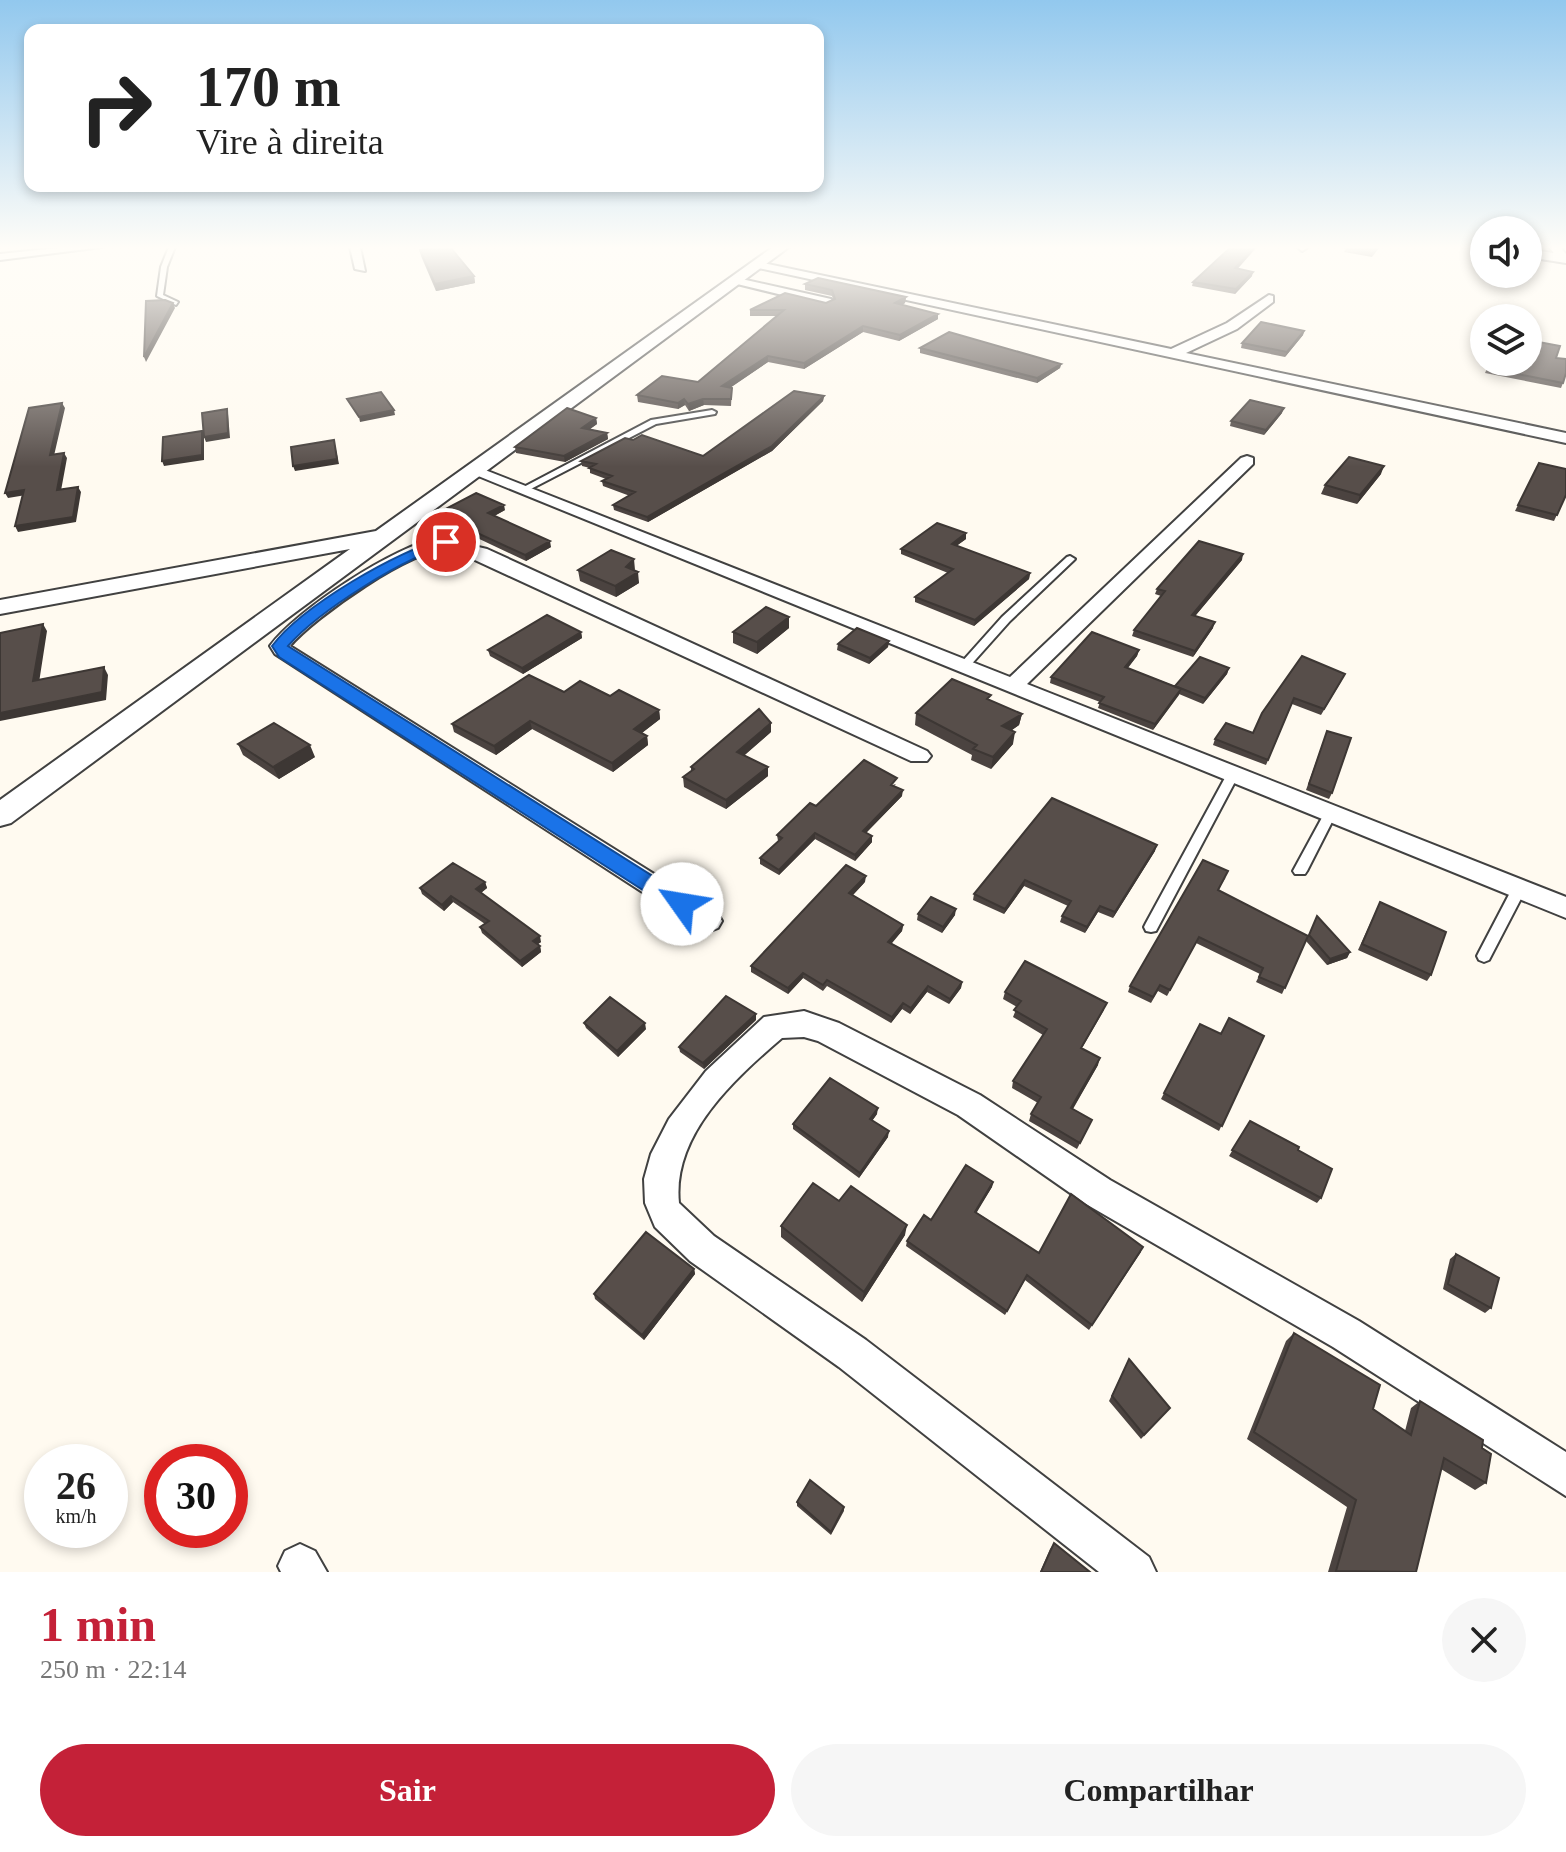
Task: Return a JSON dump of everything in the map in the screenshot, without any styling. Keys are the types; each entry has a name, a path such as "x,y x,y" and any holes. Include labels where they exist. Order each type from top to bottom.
{"street":[{"path":"0,815 683,320"},
{"path":"1016,320 1566,438"},
{"path":"1172,354 1240,320"},
{"path":"1508,426 1563,420"},
{"path":"1012,687 1247,461"},
{"path":"474,471 1566,908"},
{"path":"0,607 385,536"},
{"path":"708,921 285,654 280,646 285,637 369,579 431,544 455,544 919,756"},
{"path":"338,572 369,579"},
{"path":"1134,1572 807,1319 672,1225 660,1189 663,1167 679,1129 694,1107 775,1026 804,1024 828,1032 969,1105 1098,1192 1346,1334 1566,1476"}],"lane":[{"path":"522,490 654,422 712,412"},
{"path":"964,666 1006,619 1070,559"},
{"path":"1151,927 1232,776"},
{"path":"1300,871 1330,814"},
{"path":"1484,956 1519,889"}],"building":[{"path":"145,320 164,320 144,357"},
{"path":"772,320 926,320 900,335 863,326 804,363 768,356 722,386 732,388 731,399 703,399 688,404 684,399 678,403 637,395 662,376 698,382"},
{"path":"1261,322 1304,331 1287,352 1242,343"},
{"path":"949,332 1061,364 1037,378 920,348"},
{"path":"1542,343 1560,346 1556,358 1566,359 1563,383 1528,376 1542,376"},
{"path":"794,391 824,396 772,446 647,517 613,505 635,492 602,481 612,476 589,468 596,464 581,461 625,438 633,440 642,435 703,456"},
{"path":"381,392 394,410 359,417 347,399"},
{"path":"1250,400 1284,408 1266,430 1231,421"},
{"path":"62,403 50,455 64,453 57,490 78,487 73,517 15,526 24,490 5,493 29,408"},
{"path":"567,408 596,418 582,428 607,433 564,456 515,447"},
{"path":"227,409 228,433 204,437 202,413"},
{"path":"202,431 202,455 162,461 163,437"},
{"path":"334,440 337,459 293,466 291,447"},
{"path":"1349,457 1384,466 1360,495 1325,485"},
{"path":"1539,463 1566,469 1566,495 1557,515 1518,505"},
{"path":"476,493 504,505 488,513 550,541 525,555 436,514"},
{"path":"937,523 966,533 952,544 1030,573 975,620 915,597 953,569 901,549"},
{"path":"1199,541 1243,554 1192,615 1215,622 1195,651 1134,630 1165,591 1157,589"},
{"path":"611,550 634,559 626,567 638,572 615,586 578,570"},
{"path":"766,607 789,617 757,642 733,632"},
{"path":"547,615 581,632 522,668 488,650"},
{"path":"43,624 33,681 104,667 102,692 0,713 0,633"},
{"path":"857,628 889,641 870,658 838,644"},
{"path":"1092,632 1139,650 1125,667 1181,689 1155,724 1099,703 1104,697 1051,677"},
{"path":"1302,656 1345,674 1324,709 1294,698 1268,760 1215,739 1226,723 1253,733 1262,713"},
{"path":"1200,657 1229,668 1205,698 1175,686"},
{"path":"529,675 564,692 580,681 610,696 619,690 659,710 634,729 647,736 612,763 530,721 494,746 452,724"},
{"path":"952,679 991,695 987,699 1022,714 1002,726 1015,732 993,757 973,749 977,745 916,713"},
{"path":"759,709 771,723 737,752 768,767 726,800 683,777 694,769 691,767"},
{"path":"274,723 310,745 273,767 238,744"},
{"path":"1327,731 1351,738 1332,793 1309,784"},
{"path":"864,760 897,778 891,785 903,790 863,831 872,836 855,855 815,833 779,870 760,858 782,838 777,835 810,803 816,806"},
{"path":"1052,798 1157,845 1115,912 1100,906 1087,927 1062,916 1071,901 1025,880 1005,909 974,894"},
{"path":"1203,860 1228,871 1218,890 1308,936 1285,988 1259,977 1263,968 1199,937 1170,990 1160,985 1153,997 1130,986"},
{"path":"453,863 485,882 476,889 540,936 533,941 540,946 520,961 480,927 489,921 451,896 442,905 420,888"},
{"path":"846,865 866,876 849,893 903,925 888,942 962,982 950,999 928,986 911,1008 903,1003 892,1017 827,980 823,985 803,973 788,988 751,966"},
{"path":"931,897 956,909 943,927 918,914"},
{"path":"1380,902 1446,932 1431,975 1362,944"},
{"path":"1317,916 1350,952 1330,959 1309,935"},
{"path":"1025,961 1107,1003 1081,1048 1100,1058 1071,1108 1092,1120 1080,1143 1031,1114 1041,1097 1013,1081 1047,1029 1014,1010 1021,1001 1005,992"},
{"path":"726,996 756,1014 703,1063 679,1047"},
{"path":"610,997 645,1023 617,1051 584,1023"},
{"path":"1229,1018 1264,1036 1222,1126 1164,1093 1200,1024 1221,1034"},
{"path":"830,1078 878,1108 870,1119 889,1131 860,1173 793,1124"},
{"path":"1250,1121 1332,1169 1321,1198 1232,1150"},
{"path":"966,1165 993,1182 975,1212 1039,1253 1071,1194 1143,1247 1092,1325 1027,1275 1007,1311 907,1241 924,1215 931,1220"},
{"path":"813,1183 839,1201 851,1186 907,1225 864,1292 781,1226"},
{"path":"646,1232 694,1269 642,1335 594,1294"},
{"path":"1456,1254 1499,1278 1491,1308 1448,1284"},
{"path":"1294,1333 1380,1385 1373,1409 1411,1435 1420,1401 1483,1440 1482,1448 1491,1454 1486,1483 1444,1458 1416,1572 1336,1571 1356,1500 1254,1432"},
{"path":"1129,1359 1170,1408 1144,1435 1112,1396"},
{"path":"810,1480 844,1507 831,1532 797,1502"},
{"path":"1054,1543 1090,1572 1041,1572"}],"route":[{"path":"446,542 431,544 408,556 298,626 281,641 280,646 285,654 682,904"}]}
